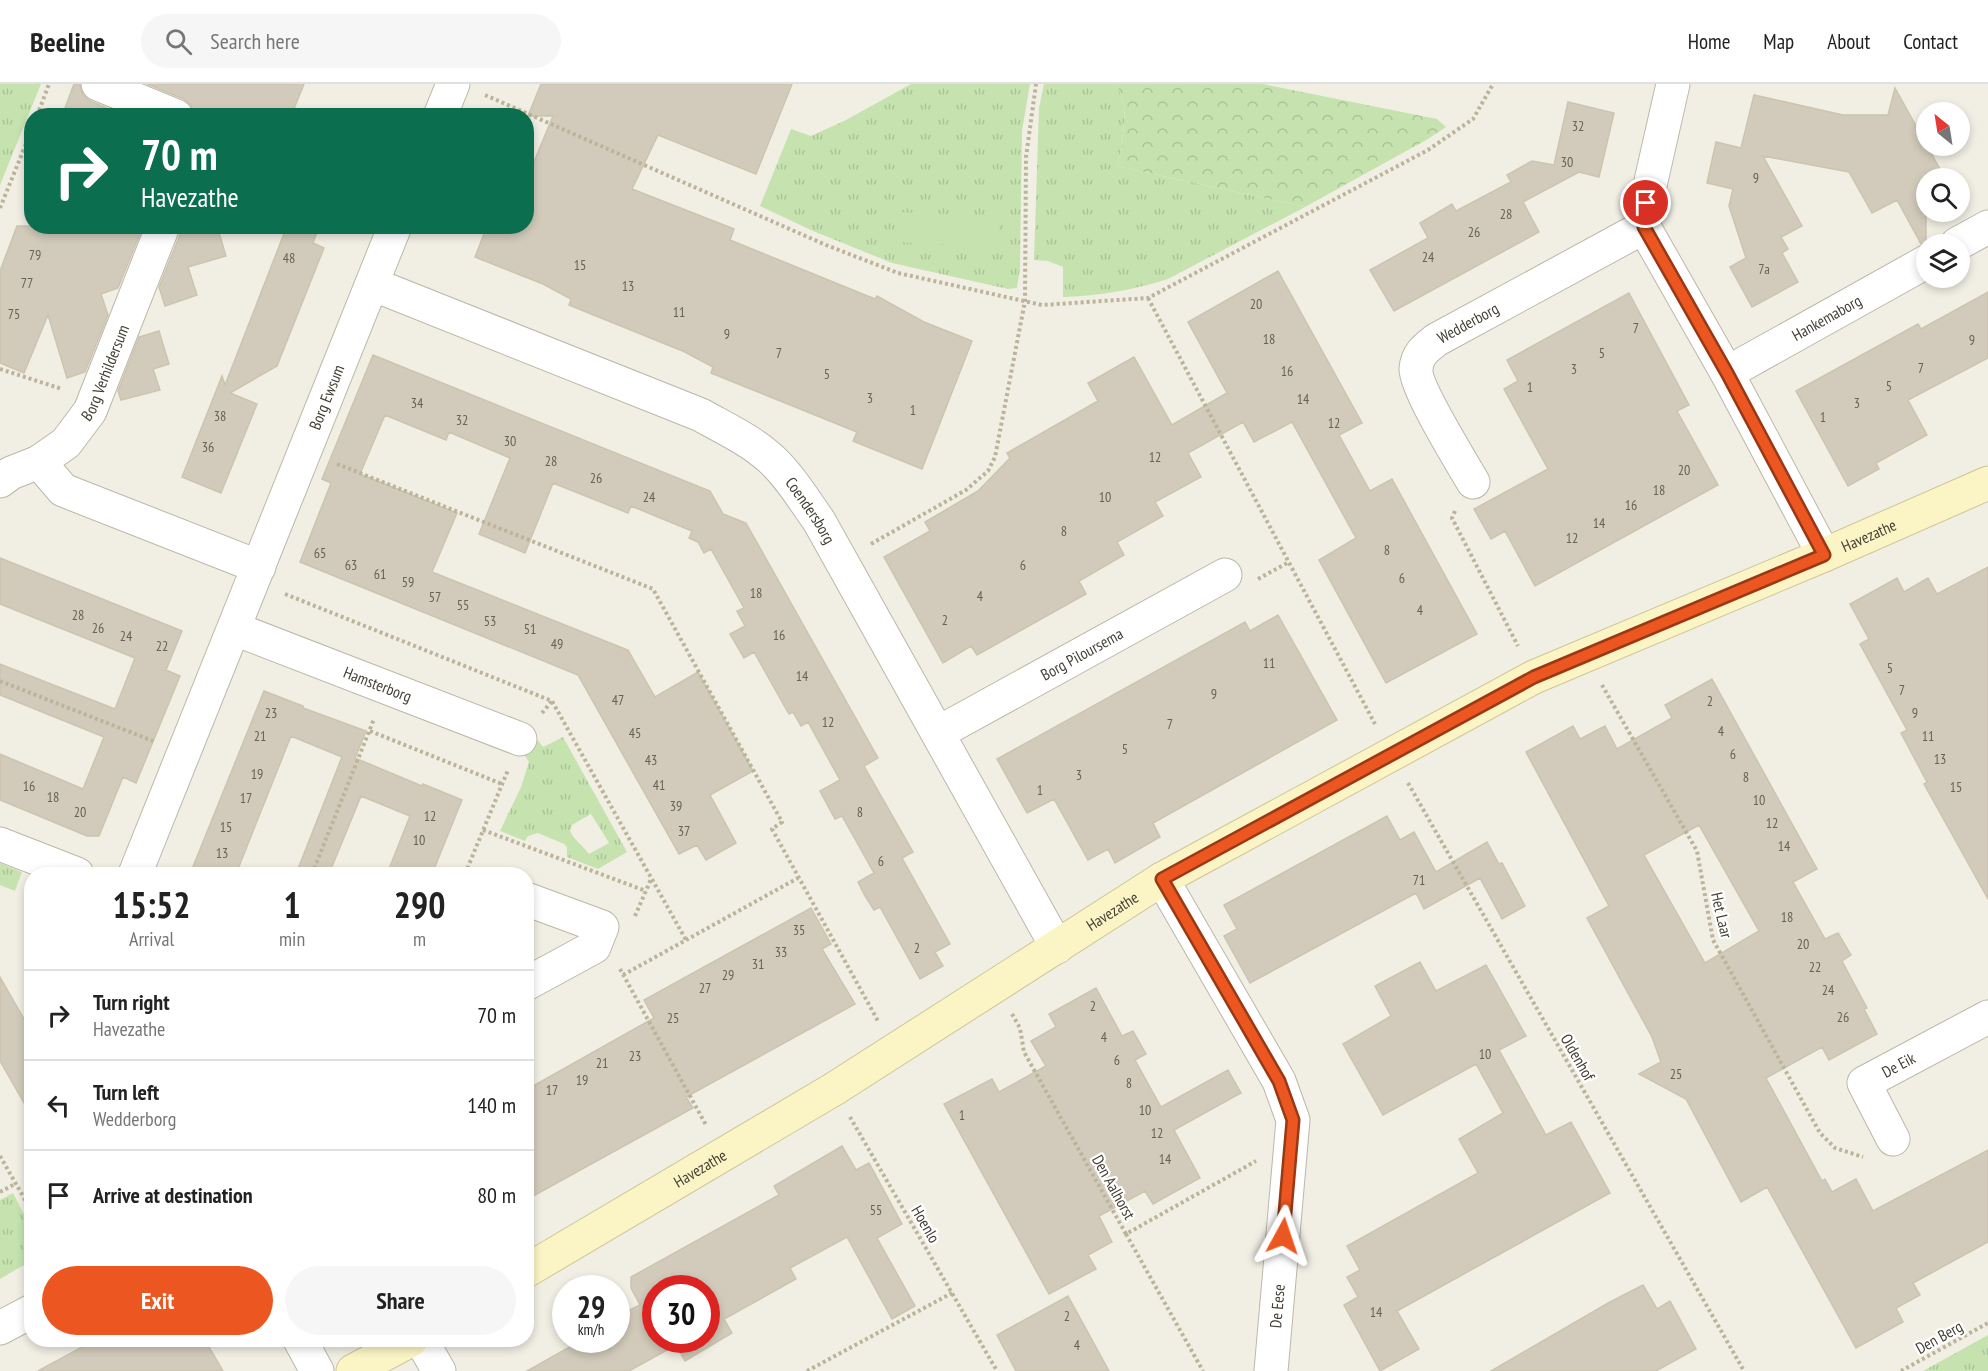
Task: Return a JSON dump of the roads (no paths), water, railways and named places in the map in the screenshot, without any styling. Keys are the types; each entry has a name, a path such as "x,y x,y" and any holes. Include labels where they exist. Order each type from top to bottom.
{"street":[{"path":"98,84 156,108"},
{"path":"1673,84 1646,203 1644,227 1727,373 1824,555"},
{"path":"448,108 468,89"},
{"name":"Wedderborg","path":"1473,482 1422,390 1416,371 1420,353 1436,340 1644,227"},
{"path":"1970,237 1988,227"},
{"name":"Borg Verhildersum","path":"0,481 11,473 39,462 66,443 90,411 160,234"},
{"name":"Borg Ewsum","path":"138,867 393,234"},
{"name":"Hankemaborg","path":"1727,373 1916,268"},
{"name":"Coendersborg","path":"372,284 701,415 737,435 770,458 796,488 819,521 1056,947"},
{"path":"39,462 63,490 259,567"},
{"name":"Havezathe","path":"534,1266 834,1089 1162,879 1534,677 1988,483"},
{"name":"Borg Piloursema","path":"938,733 1226,575"},
{"name":"Hamsterborg","path":"235,629 520,739"},
{"path":"0,844 59,867"},
{"name":"De Eese","path":"1162,879 1279,1081 1293,1120 1270,1371"},
{"path":"534,901 602,927 594,948 534,980"},
{"name":"De Eik","path":"1893,1139 1864,1083 1988,1017"},
{"path":"0,1328 24,1315"},
{"path":"304,1347 317,1371"},
{"path":"353,1371 398,1347"},
{"path":"425,1347 439,1371"}]}
